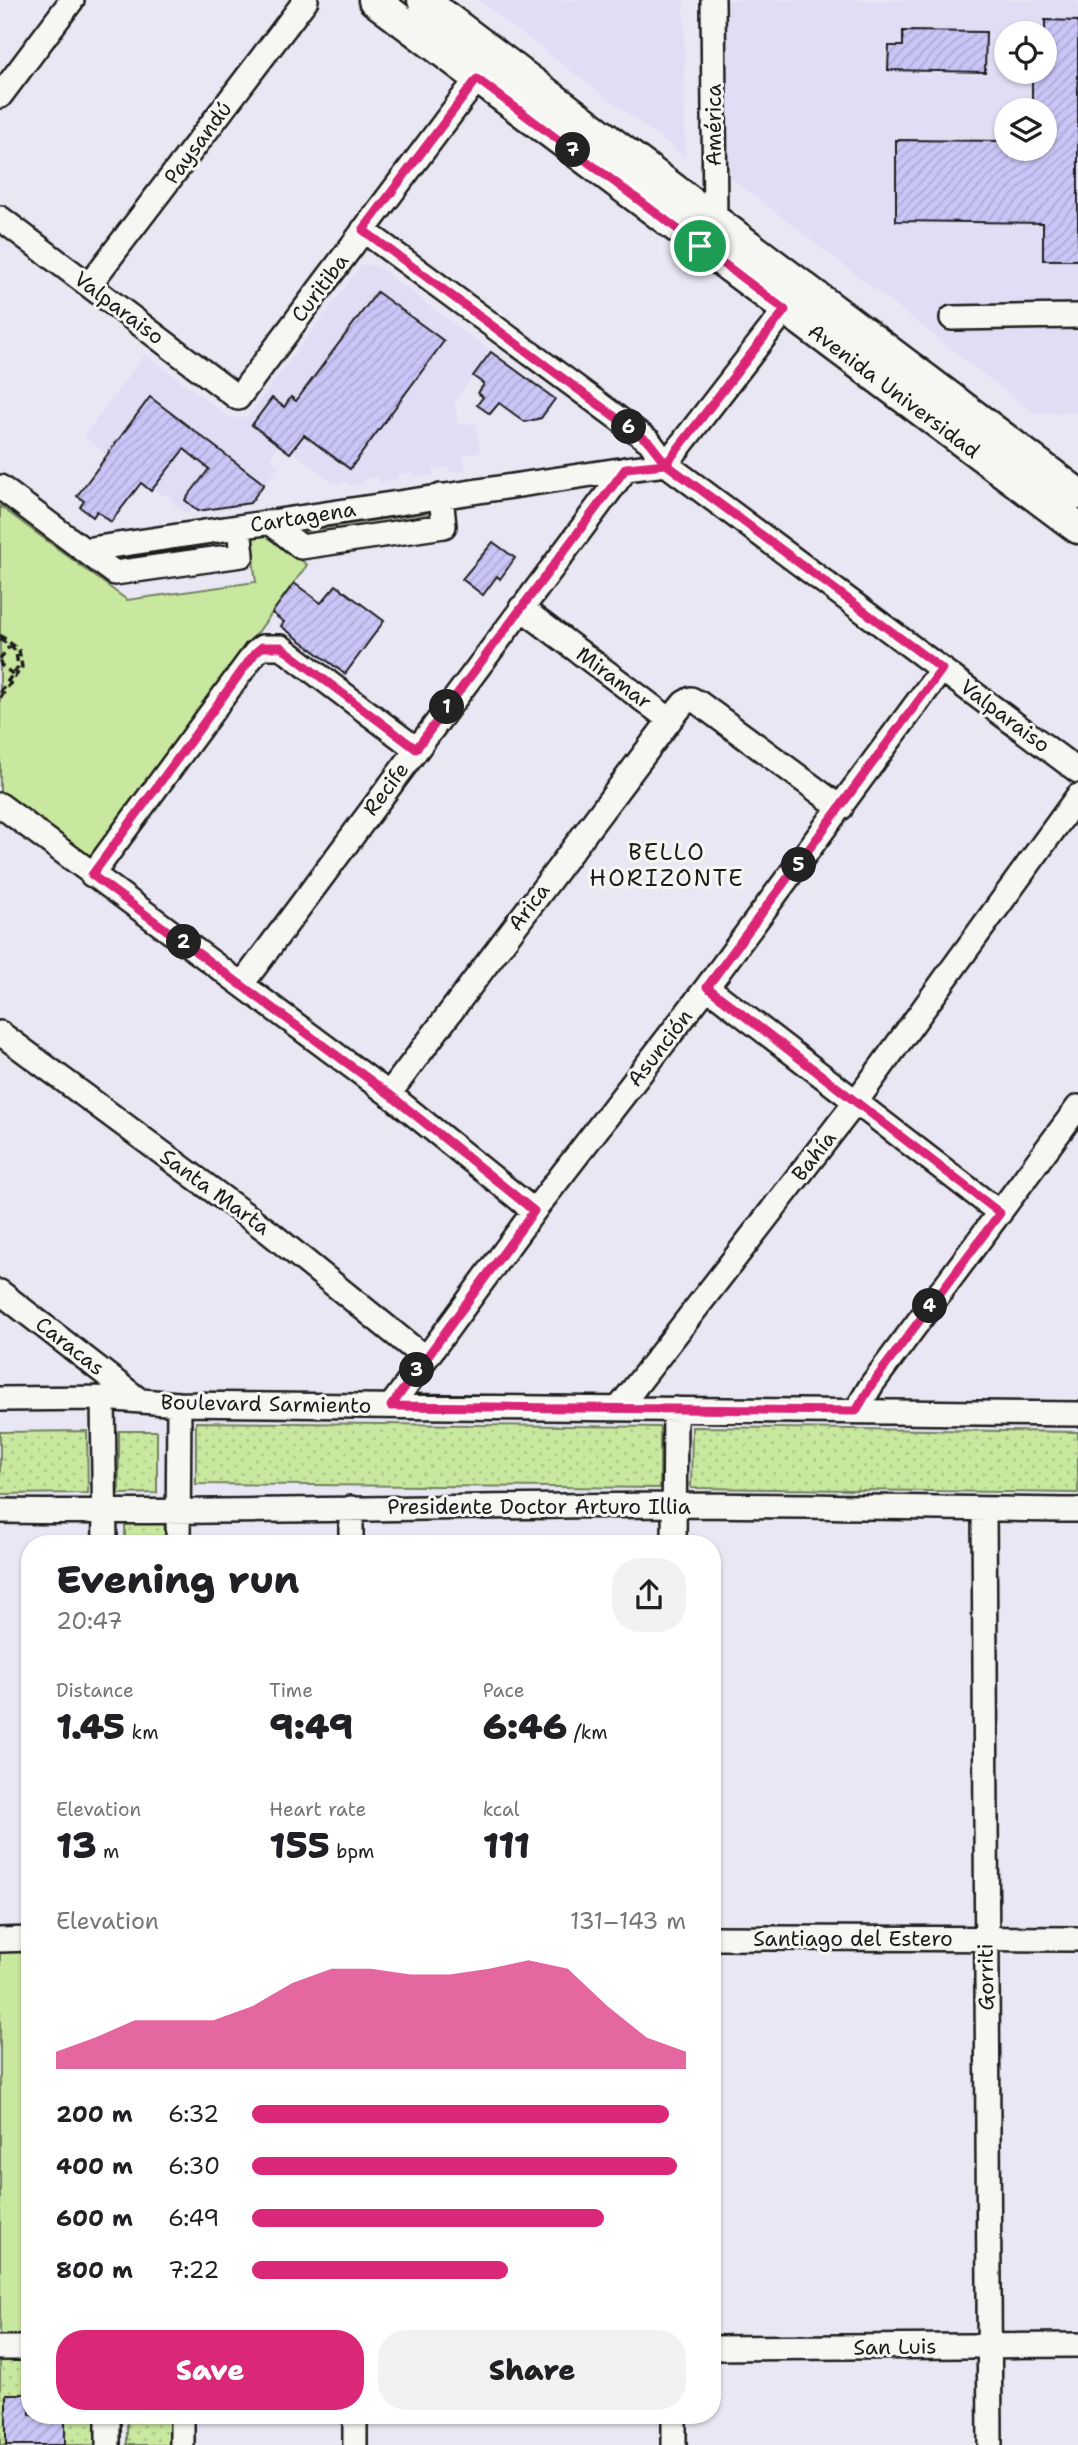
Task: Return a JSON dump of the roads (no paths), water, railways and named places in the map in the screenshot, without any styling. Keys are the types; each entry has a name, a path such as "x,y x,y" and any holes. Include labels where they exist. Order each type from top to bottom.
{"main road":[{"name":"Avenida Universidad","path":"374,0 477,79 708,234"},
{"name":"Avenida Universidad","path":"424,0 708,234 794,299 1078,528"},
{"name":"Avenida Universidad","path":"794,299 1078,494"}],"street":[{"path":"0,96 72,0"},
{"name":"Paysandú","path":"89,285 306,0"},
{"name":"América","path":"708,234 713,0"},
{"name":"Curitiba","path":"238,398 477,79"},
{"name":"Valparaiso","path":"0,218 238,398"},
{"name":"Valparaiso","path":"363,230 649,442 666,464 1078,771"},
{"path":"626,468 666,464 794,299"},
{"path":"952,318 1078,316"},
{"name":"Cartagena","path":"0,487 84,550 626,468"},
{"name":"Recife","path":"242,984 626,468"},
{"name":"Miramar","path":"521,608 670,720 684,703 691,699 699,703 841,808"},
{"path":"92,875 262,647 281,647 416,749"},
{"name":"Asunción","path":"391,1406 534,1211 841,808 942,669"},
{"name":"Arica","path":"389,1094 670,720"},
{"name":"Bahía","path":"618,1409 855,1103 1078,796"},
{"path":"0,805 389,1094 534,1211"},
{"path":"707,987 1000,1213"},
{"name":"Santa Marta","path":"0,1033 269,1232 425,1358"},
{"path":"856,1411 872,1384 1078,1107"},
{"name":"Caracas","path":"0,1292 139,1400"},
{"path":"103,1398 105,1535"},
{"name":"Boulevard Sarmiento","path":"0,1399 103,1398 179,1404 1078,1414"},
{"path":"178,1535 179,1404"},
{"path":"674,1535 675,1409"},
{"name":"Presidente Doctor Arturo Illia","path":"0,1511 178,1513 351,1508 675,1506 1078,1510"},
{"path":"351,1508 351,1535"},
{"name":"Gorriti","path":"984,1509 990,2445"},
{"name":"Santiago del Estero","path":"721,1938 1078,1939"},
{"path":"0,1940 21,1939"},
{"name":"San Luis","path":"721,2348 1078,2345"},
{"path":"0,2348 21,2348"},
{"path":"108,2424 108,2445"},
{"path":"182,2424 182,2445"},
{"path":"355,2424 355,2445"},
{"path":"674,2424 674,2445"}],"district":[{"name":"BELLO HORIZONTE","path":"667,865"}]}
